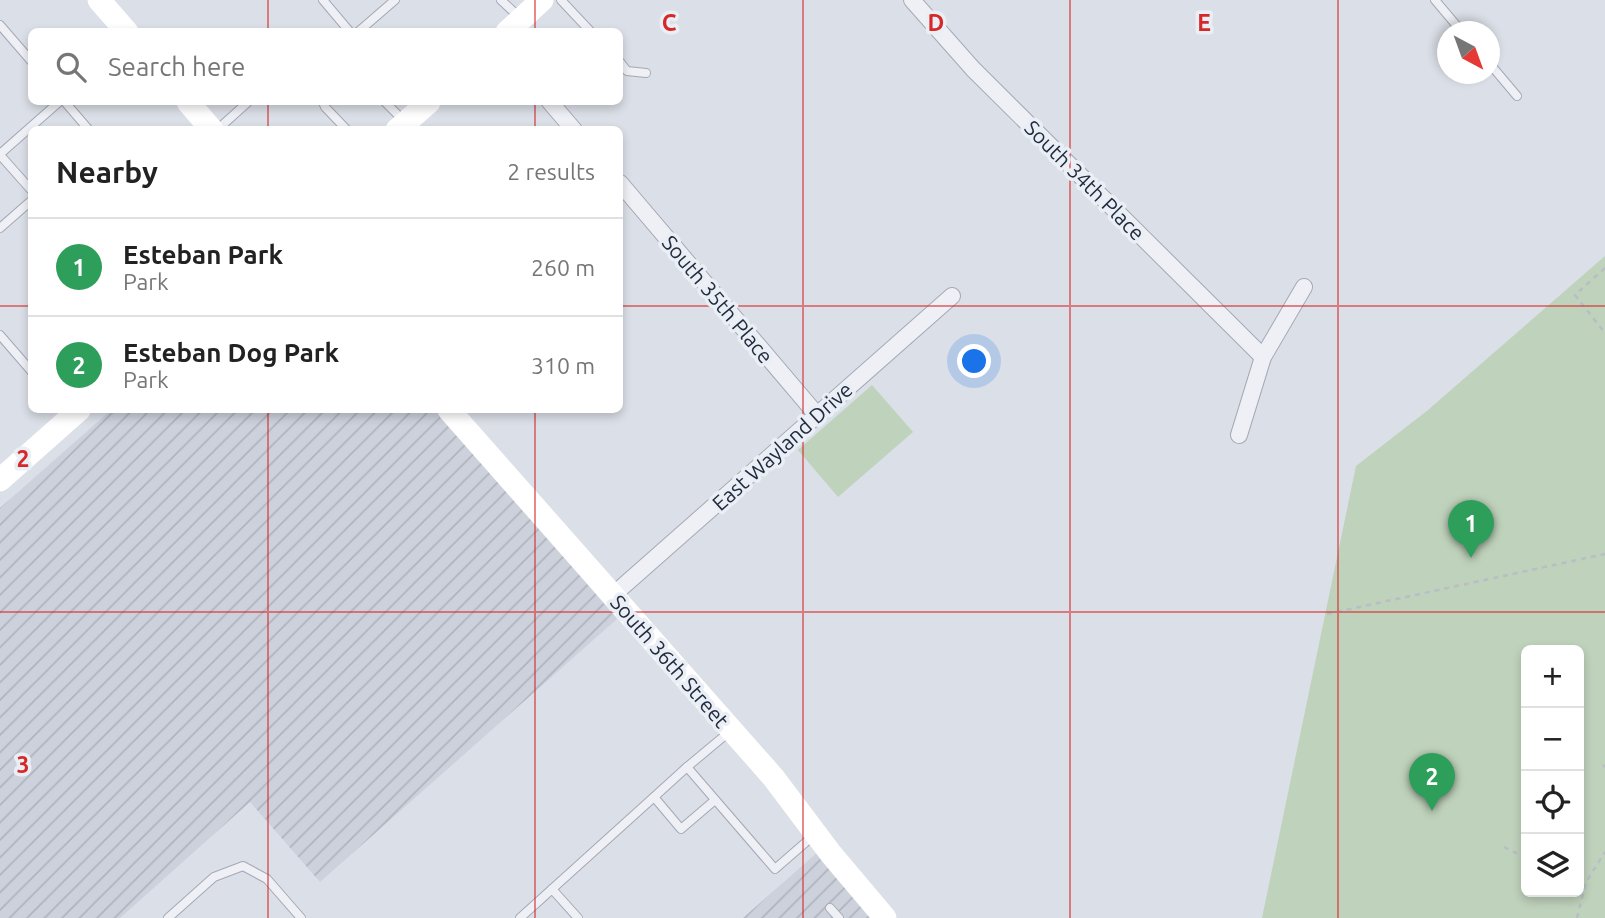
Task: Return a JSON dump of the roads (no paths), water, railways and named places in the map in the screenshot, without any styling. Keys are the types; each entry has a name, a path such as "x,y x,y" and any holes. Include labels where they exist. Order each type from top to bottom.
{"street":[{"path":"99,0 124,28"},
{"path":"514,25 542,0"},
{"name":"South 34th Place","path":"912,0 973,69 1263,356"},
{"path":"191,105 211,126"},
{"path":"553,105 571,126"},
{"name":"South 35th Place","path":"623,187 817,415"},
{"path":"1239,435 1263,356 1304,287"},
{"name":"East Wayland Drive","path":"612,596 952,296"},
{"path":"0,480 70,413"},
{"name":"South 36th Street","path":"452,413 773,777 885,918"}],"lane":[{"path":"323,0 347,28"},
{"path":"501,0 514,25"},
{"path":"561,0 587,28"},
{"path":"1435,0 1453,21"},
{"path":"363,28 393,1"},
{"path":"0,24 28,57"},
{"path":"623,66 627,71 646,74"},
{"path":"1500,77 1517,96"},
{"path":"32,126 56,105"},
{"path":"68,105 86,126"},
{"path":"220,126 244,105"},
{"path":"324,105 343,126"},
{"path":"393,105 413,113"},
{"path":"28,129 0,154 28,186"},
{"path":"0,228 28,204"},
{"path":"0,335 28,367"},
{"path":"520,918 731,730"},
{"path":"687,767 775,869 816,833"},
{"path":"654,797 681,829 715,800"},
{"path":"168,918 214,877 243,866 267,879 301,918"},
{"path":"552,889 578,918"},
{"path":"830,908 839,918"}],"place":[{"name":"Esteban Park","path":"1471,558"},
{"name":"Esteban Dog Park","path":"1432,811"}]}
